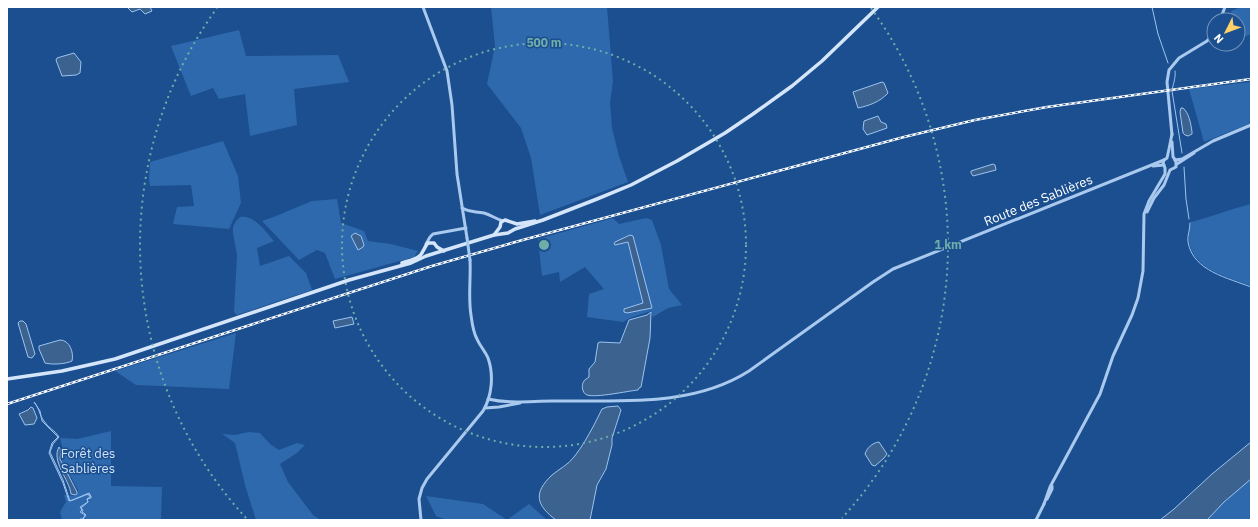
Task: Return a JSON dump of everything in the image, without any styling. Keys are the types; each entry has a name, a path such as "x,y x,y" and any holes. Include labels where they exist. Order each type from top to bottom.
{"main road":[{"path":"380,271 411,263 494,235 508,233 511,230 553,216 631,185 677,162 725,133 773,100 839,45 878,7"},
{"path":"494,235 503,221 507,220 520,224 553,216"},
{"path":"511,222 511,230"},
{"path":"500,226 501,231 504,233"},
{"path":"436,240 444,251"},
{"path":"7,379 62,371 115,359 417,258 424,250 426,244 436,240"},
{"path":"424,250 426,254 432,255 437,251 436,240"}],"street":[{"path":"422,520 419,499 422,488 427,479 486,406 491,381 489,362 475,336 471,314 469,298 470,260 457,174 452,105 447,71 423,7"},
{"path":"1177,164 1174,159 1167,82 1169,70 1179,58 1206,42"},
{"path":"1165,159 1182,159 1203,146 1251,125"},
{"path":"1036,520 1050,487 1098,398 1113,356 1137,302 1144,271 1144,219 1147,206 1165,174 1165,159 1172,134"},
{"path":"1144,219 1154,198 1164,185 1170,170 1175,168 1177,164 1203,146"},
{"name":"Route des Sablières","path":"524,402 645,400 695,393 711,389 734,380 749,371 873,282 900,266 1165,159"},
{"name":"Route des Sablières","path":"1145,168 1156,165 1165,167"},
{"path":"1165,167 1170,170"},
{"path":"462,208 469,212 485,213 497,220 503,221"},
{"path":"465,221 469,212"},
{"path":"497,220 500,226"},
{"path":"426,244 430,237 436,240 466,228"},
{"path":"488,400 524,402"},
{"path":"486,406 499,407 524,402"}],"green space":[{"path":"491,7 607,7 613,81 610,103 612,128 619,156 628,182 540,215 531,158 521,128 487,84 495,46"},
{"path":"1241,7 1251,7 1251,34 1246,36 1246,12 1231,11"},
{"path":"239,30 246,56 338,55 349,82 294,89 297,125 250,136 245,94 219,99 213,88 191,96 171,46"},
{"path":"1251,82 1251,123 1204,142 1189,89"},
{"path":"223,141 238,176 241,203 229,229 173,224 177,207 194,206 191,185 150,186 150,162"},
{"path":"337,199 341,223 364,231 368,241 391,244 418,251 414,257 335,279 325,253 317,250 299,260 262,221 312,201"},
{"path":"1251,204 1251,286 1222,275 1204,266 1192,251 1189,236 1191,222"},
{"path":"240,217 250,218 255,221 274,241 257,248 260,266 289,256 306,273 312,290 237,315 234,312 237,255 233,227"},
{"path":"613,218 619,224 646,218 652,220 661,245 669,289 682,305 668,308 653,317 651,311 623,322 587,317 589,294 604,289 585,267 560,282 559,272 542,276 538,239"},
{"path":"236,333 229,389 136,385 115,371"},
{"name":"Forêt des Sablières","path":"111,431 111,486 162,487 161,520 62,520 60,512 66,502 64,495 75,496 78,493 78,490 62,461 63,450 60,438 77,439"},
{"path":"249,432 260,433 270,444 279,450 297,443 305,445 297,453 280,464 288,482 313,515 321,520 256,520 245,485 235,443 222,434 235,435"},
{"path":"1251,479 1251,520 1207,520 1224,502"},
{"path":"426,496 483,504 507,520 447,520 436,516"},
{"path":"529,504 547,520 507,520"}],"shaded area":[{"path":"127,7 150,7 152,11 145,14 140,9 132,12"},
{"path":"74,53 81,62 80,73 76,75 62,76 56,60 57,58"},
{"path":"882,82 884,83 888,93 874,103 858,108 853,92"},
{"path":"1181,108 1183,108 1187,113 1192,129 1192,134 1188,136 1183,133 1180,112"},
{"path":"878,116 881,122 886,124 887,128 867,135 863,129 864,121"},
{"path":"993,164 995,165 996,170 973,176 971,173 971,171"},
{"path":"355,233 361,236 364,245 358,250 351,236"},
{"path":"630,235 633,236 652,308 627,313 624,312 624,309 643,303 628,242 614,244 615,242"},
{"path":"651,312 650,338 641,387 638,390 604,395 591,396 585,394 582,389 582,385 589,377 589,369 595,362 598,343 620,343 629,320 647,315"},
{"path":"352,317 354,324 335,328 333,321"},
{"path":"23,321 26,324 35,354 32,358 28,357 18,323"},
{"path":"60,340 69,345 72,354 72,361 59,364 45,363 39,346"},
{"path":"618,406 621,410 612,438 612,445 606,469 597,485 590,520 556,520 544,509 541,504 539,499 542,488 552,475 572,460 602,409"},
{"path":"31,407 33,408 37,418 34,424 25,425 19,414"},
{"path":"41,416 59,437 53,444 50,452 63,480 70,501 49,453 52,443 58,437 42,421"},
{"path":"879,442 887,454 875,466 872,465 865,454 870,446"},
{"path":"1251,442 1251,479 1224,502 1207,520 1160,520 1212,474"},
{"path":"59,447 61,450 60,459 77,492 75,495 71,494 70,488 57,458"},
{"path":"89,493 91,496 89,496 89,494 71,500"},
{"path":"88,502 81,508 83,510 82,512 86,515 83,519 85,515 80,512 82,510 80,507"}],"waterway":[{"path":"1152,7 1158,34 1168,63"},
{"path":"1175,71 1172,91 1182,153"},
{"path":"1184,167 1189,219"},
{"path":"1190,223 1188,242 1191,252 1197,260 1204,267 1213,272 1251,287"}],"railway":[{"path":"7,404 432,266 904,137 975,120 1047,107 1251,79"}]}
